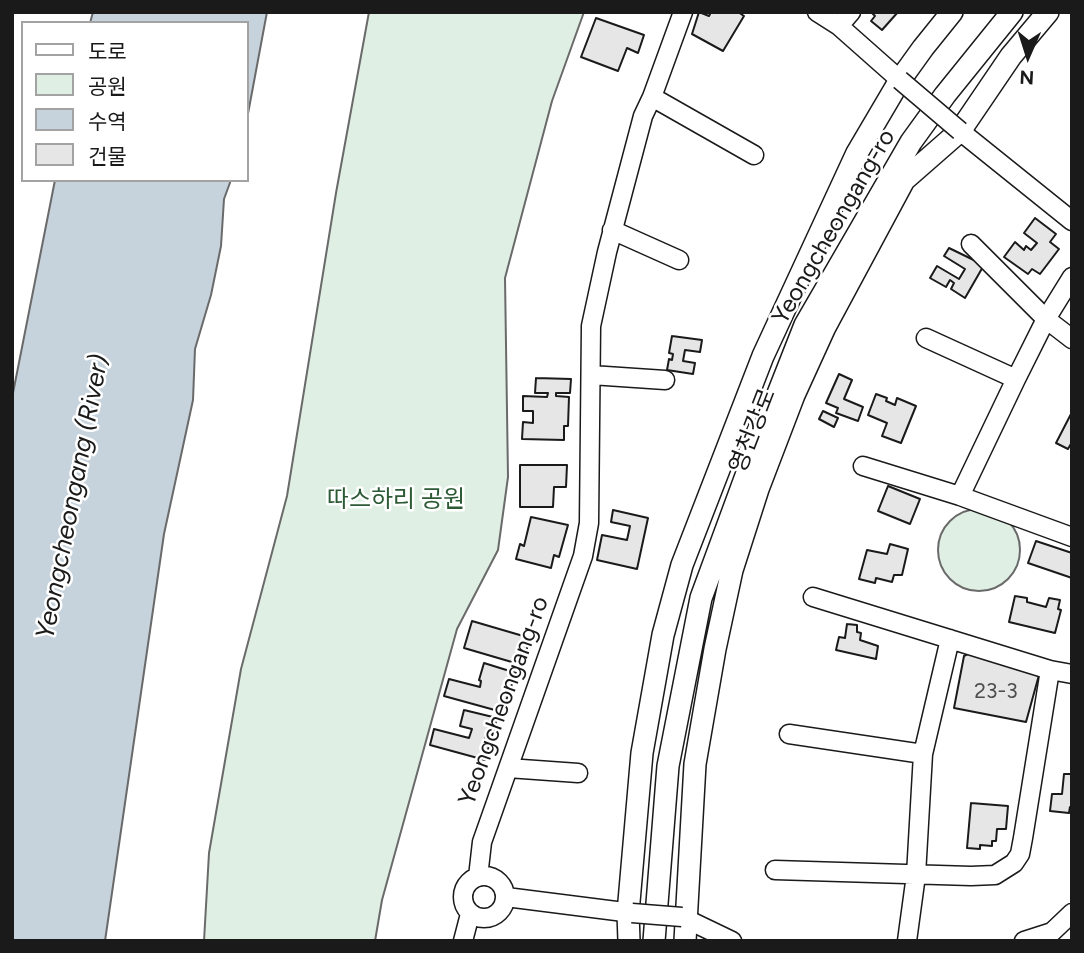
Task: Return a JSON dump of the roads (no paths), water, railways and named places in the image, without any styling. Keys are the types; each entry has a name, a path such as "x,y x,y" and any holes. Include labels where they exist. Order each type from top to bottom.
{"street":[{"name":"Yeongcheongang-ro","path":"463,941 470,914 463,903 463,890 471,880 478,877 482,842 583,556 589,523 592,326 612,230 643,116 683,12"},
{"path":"817,12 845,19 900,80 1072,221"},
{"name":"영천강로","path":"629,941 642,753 663,635 682,565 763,356 857,153 900,80 951,12"},
{"name":"Yeongcheongang-ro","path":"654,941 668,766 701,598 760,439 804,325 911,142 1012,12"},
{"name":"영천강로","path":"685,941 684,917 695,764 715,649 732,570 758,489 794,395 825,327 904,180 960,131 1011,56 1048,12"},
{"path":"652,97 754,155"},
{"path":"612,230 679,260"},
{"path":"971,244 1046,319 1072,339"},
{"path":"960,496 1046,319 1072,278"},
{"path":"926,338 1016,379"},
{"path":"591,374 665,380"},
{"path":"863,466 960,496 1072,537"},
{"path":"813,597 1050,670 1072,674"},
{"path":"907,941 916,875 923,754 950,639"},
{"path":"775,870 995,875 1014,863 1020,854 1050,670"},
{"path":"789,734 923,754"},
{"path":"508,768 578,773"},
{"path":"470,914 483,919 490,918 501,910 506,897 497,880 478,877"},
{"path":"506,897 684,917 732,941"},
{"path":"1024,941 1052,932 1072,913"}],"water":[{"path":"93,12 267,12 248,114 248,21 91,21"},
{"name":"Yeongcheongang (River)","path":"55,182 230,182 224,199 221,246 211,295 195,349 193,400 164,534 105,941 12,941 12,398"}],"park label":[{"name":"따스하리 공원","path":"396,500"}]}
